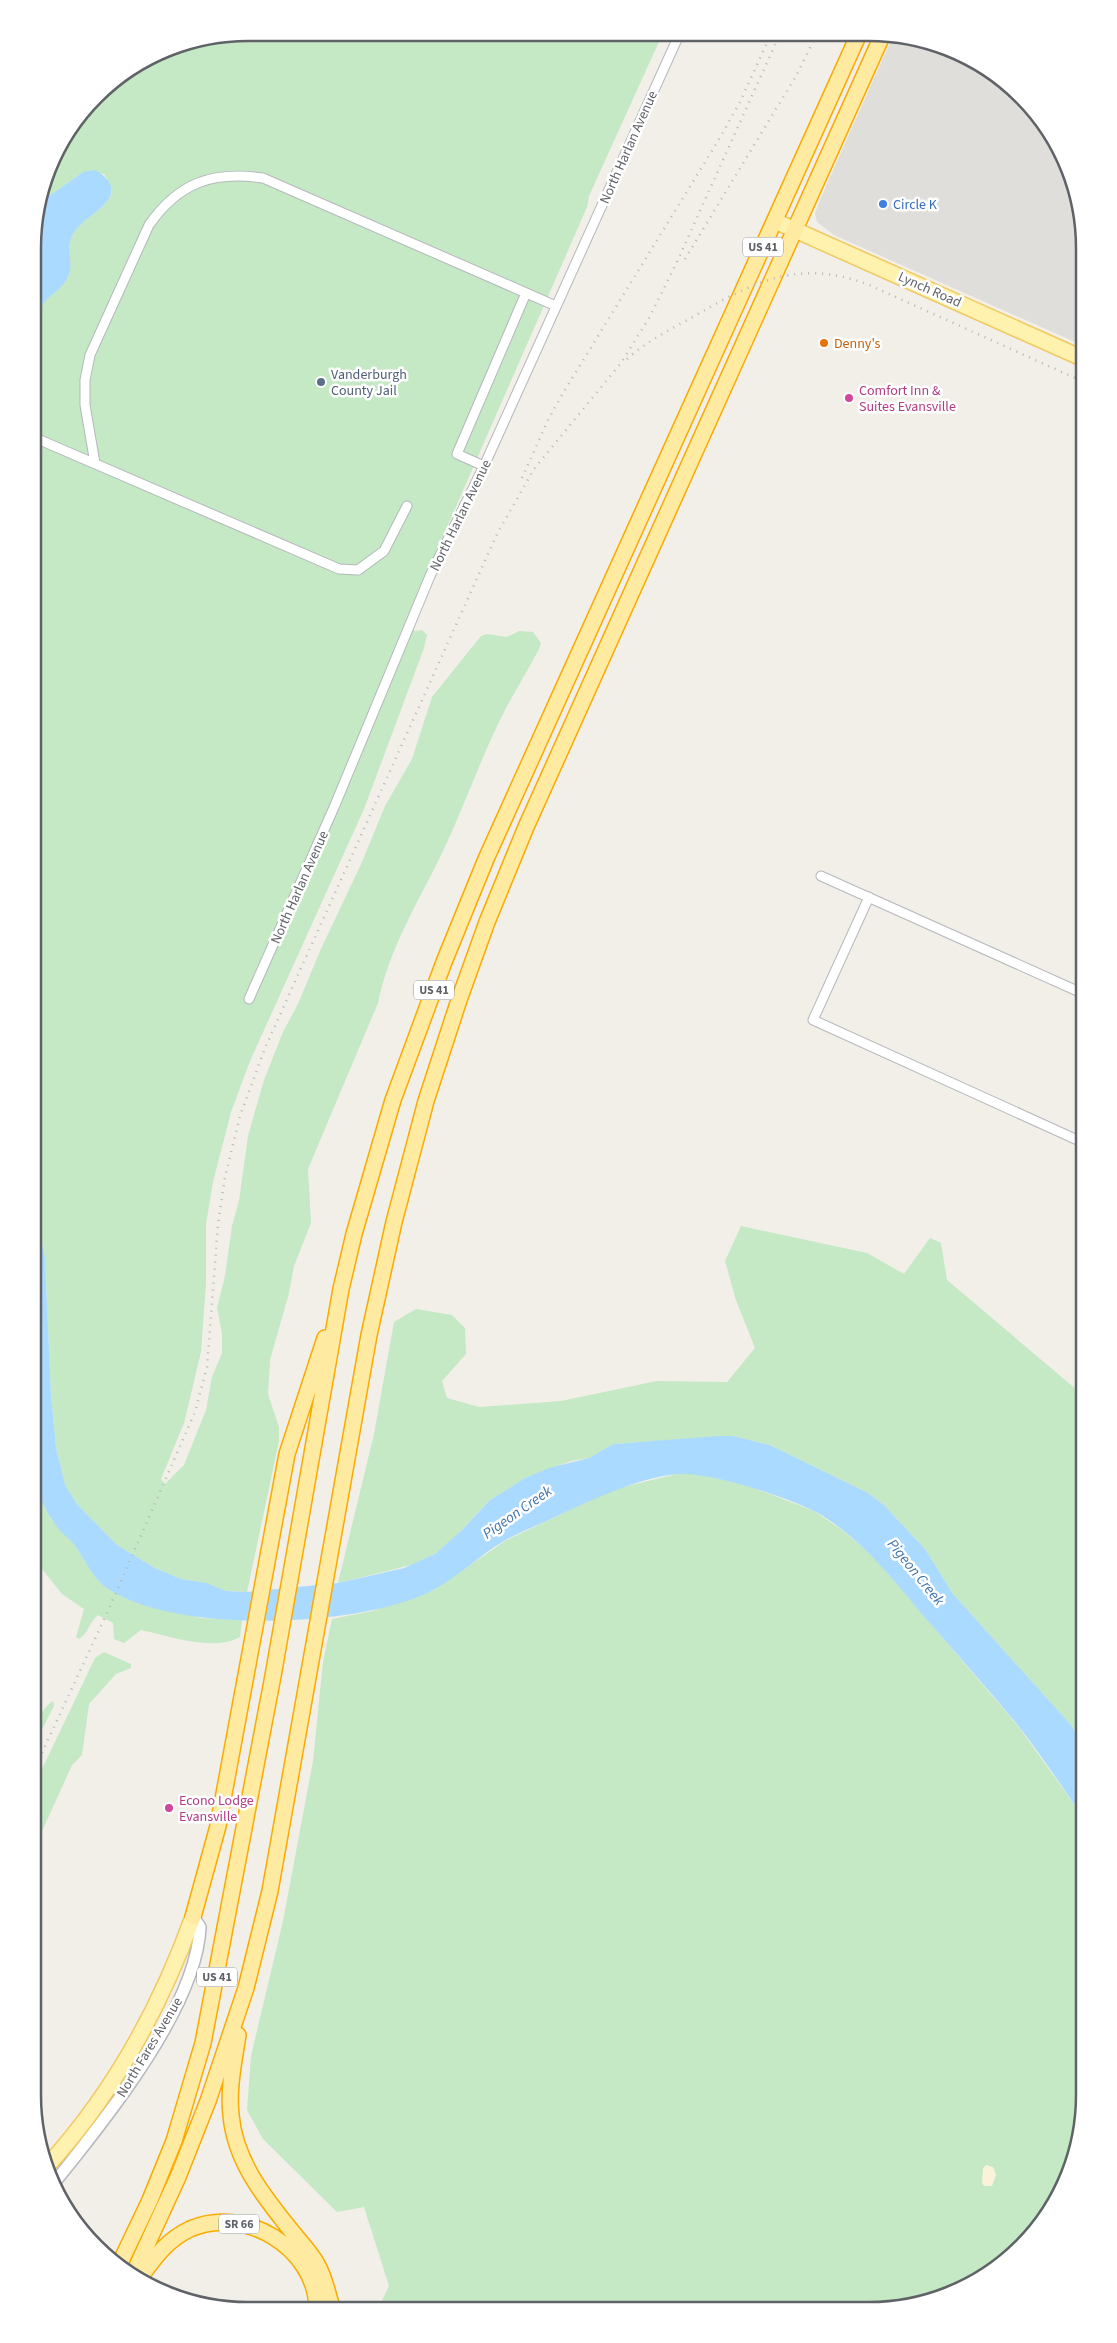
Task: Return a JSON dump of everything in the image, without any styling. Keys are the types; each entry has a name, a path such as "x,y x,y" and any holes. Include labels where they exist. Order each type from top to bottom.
{"highway":[{"name":"US 41","path":"121,2258 150,2200 174,2141 203,2043 273,1676 341,1290 366,1189 393,1100 444,962 486,859 856,41"},
{"name":"US 41","path":"136,2269 193,2139 246,1988 270,1891 369,1335 392,1231 426,1101 470,969 526,827 879,42"},
{"path":"193,1917 218,1826 266,1557 287,1454 341,1290"},
{"path":"246,1988 230,2089 231,2115 238,2147 243,2161 260,2189 316,2262 331,2302"},
{"name":"SR 66","path":"142,2272 161,2249 184,2233 207,2224 225,2222 241,2224 272,2236 300,2260 313,2284 317,2302"}],"main road":[{"name":"Lynch Road","path":"775,221 1076,355"},
{"name":"North Fares Avenue","path":"52,2160 131,2053 165,1989 193,1917"}],"street":[{"name":"North Harlan Avenue","path":"249,999 335,805 430,576 484,466 676,41"},
{"path":"94,463 85,405 84,380 90,355 149,225 161,207 182,191 204,180 235,174 264,178 556,306"},
{"path":"484,466 457,454 526,293"},
{"path":"41,440 339,569 358,570 384,551 407,506"},
{"path":"821,876 1076,990"},
{"path":"869,897 813,1020 1076,1139"},
{"name":"North Fares Avenue","path":"59,2177 123,2094 168,2021 188,1980 198,1943 200,1927 193,1917"}],"shaded area":[{"path":"890,43 909,45 935,52 984,76 1015,102 1033,122 1048,145 1065,182 1072,208 1076,248 1076,342 834,235 817,222 815,213"}],"green space":[{"path":"248,41 659,41 589,196 587,207 406,621 415,631 422,630 427,635 424,648 364,809 250,1061 231,1112 213,1182 206,1224 206,1284 201,1352 184,1423 161,1479 165,1484 184,1465 206,1410 212,1377 222,1353 222,1333 217,1308 225,1276 232,1226 239,1201 248,1136 264,1080 283,1032 298,1004 385,806 412,759 432,697 481,636 487,634 507,637 519,631 533,632 541,643 539,649 508,704 480,764 451,834 397,944 389,963 378,1003 308,1169 311,1223 294,1266 289,1293 270,1360 268,1394 279,1427 279,1441 247,1592 226,1591 207,1583 181,1579 155,1568 117,1545 77,1504 65,1486 56,1447 51,1395 45,1258 41,1243 41,308 45,301 62,285 68,276 73,233 104,205 111,195 110,184 104,174 83,172 47,197 57,169 69,145 84,122 102,102 122,84 145,69 182,52 208,45"},
{"path":"741,1226 867,1253 904,1274 930,1238 941,1243 947,1280 1076,1389 1076,1734 1071,1725 953,1594 925,1549 884,1505 868,1493 770,1445 733,1436 613,1444 589,1458 571,1461 525,1478 490,1500 451,1541 435,1554 419,1563 338,1583 374,1434 394,1322 416,1309 452,1315 465,1328 466,1354 442,1381 447,1398 479,1407 561,1401 657,1381 727,1382 755,1348 736,1300 725,1261"},
{"path":"677,1474 698,1474 746,1485 814,1511 842,1530 872,1555 1018,1726 1076,1807 1076,2095 1074,2122 1069,2148 1060,2174 1048,2198 1033,2221 995,2259 972,2274 948,2286 909,2298 869,2302 381,2302 389,2286 364,2207 337,2212 263,2139 247,2110 251,2056 283,1921 313,1761 323,1662 332,1619 372,1611 434,1590 505,1541 599,1496 623,1487"},
{"path":"41,1499 51,1519 72,1541 93,1573 200,1618 242,1620 240,1637 217,1643 204,1643 141,1630 124,1643 114,1639 113,1623 98,1615 79,1639 76,1637 84,1609 62,1594 41,1568"},
{"path":"104,1652 131,1664 131,1668 116,1674 89,1704 82,1755 72,1765 41,1832 41,1771 95,1658"},
{"path":"53,1701 54,1706 41,1731 41,1715"}],"sand":[{"path":"986,2165 993,2167 996,2175 992,2186 984,2186 982,2183 983,2168"}],"water":[{"path":"95,170 105,177 111,185 111,193 106,203 73,234 70,243 70,271 66,281 41,308 41,248 47,197 83,172"},
{"name":"Pigeon Creek","path":"41,1238 45,1258 51,1395 56,1447 65,1485 77,1504 117,1545 155,1568 181,1579 207,1583 226,1591 247,1592 338,1583 404,1568 435,1554 461,1531 490,1500 525,1478 549,1468 589,1458 613,1444 733,1436 770,1445 868,1493 884,1505 925,1549 953,1594 1071,1725 1076,1734 1076,1807 1016,1723 863,1547 816,1512 787,1499 729,1481 693,1474 663,1476 647,1480 597,1498 510,1538 435,1589 403,1602 363,1612 318,1618 270,1621 222,1619 177,1613 138,1603 107,1588 96,1578 76,1548 47,1512 41,1500"}],"railway":[{"path":"522,478 548,420 563,393 718,141 740,102 768,41"},
{"path":"41,1755 107,1613 195,1412 207,1367 218,1224 225,1177 240,1116 265,1048 497,534 534,469 621,363 649,318 676,264 777,41"},
{"path":"685,259 796,76 814,41"},
{"path":"627,359 666,332 734,294 775,278 796,274 818,273 867,284 1076,378"}],"place":[{"name":"Circle K","path":"883,204"},
{"name":"Denny's","path":"824,343"},
{"name":"Vanderburgh County Jail","path":"321,382"},
{"name":"Comfort Inn & Suites Evansville","path":"849,398"},
{"name":"Econo Lodge Evansville","path":"169,1808"}]}
